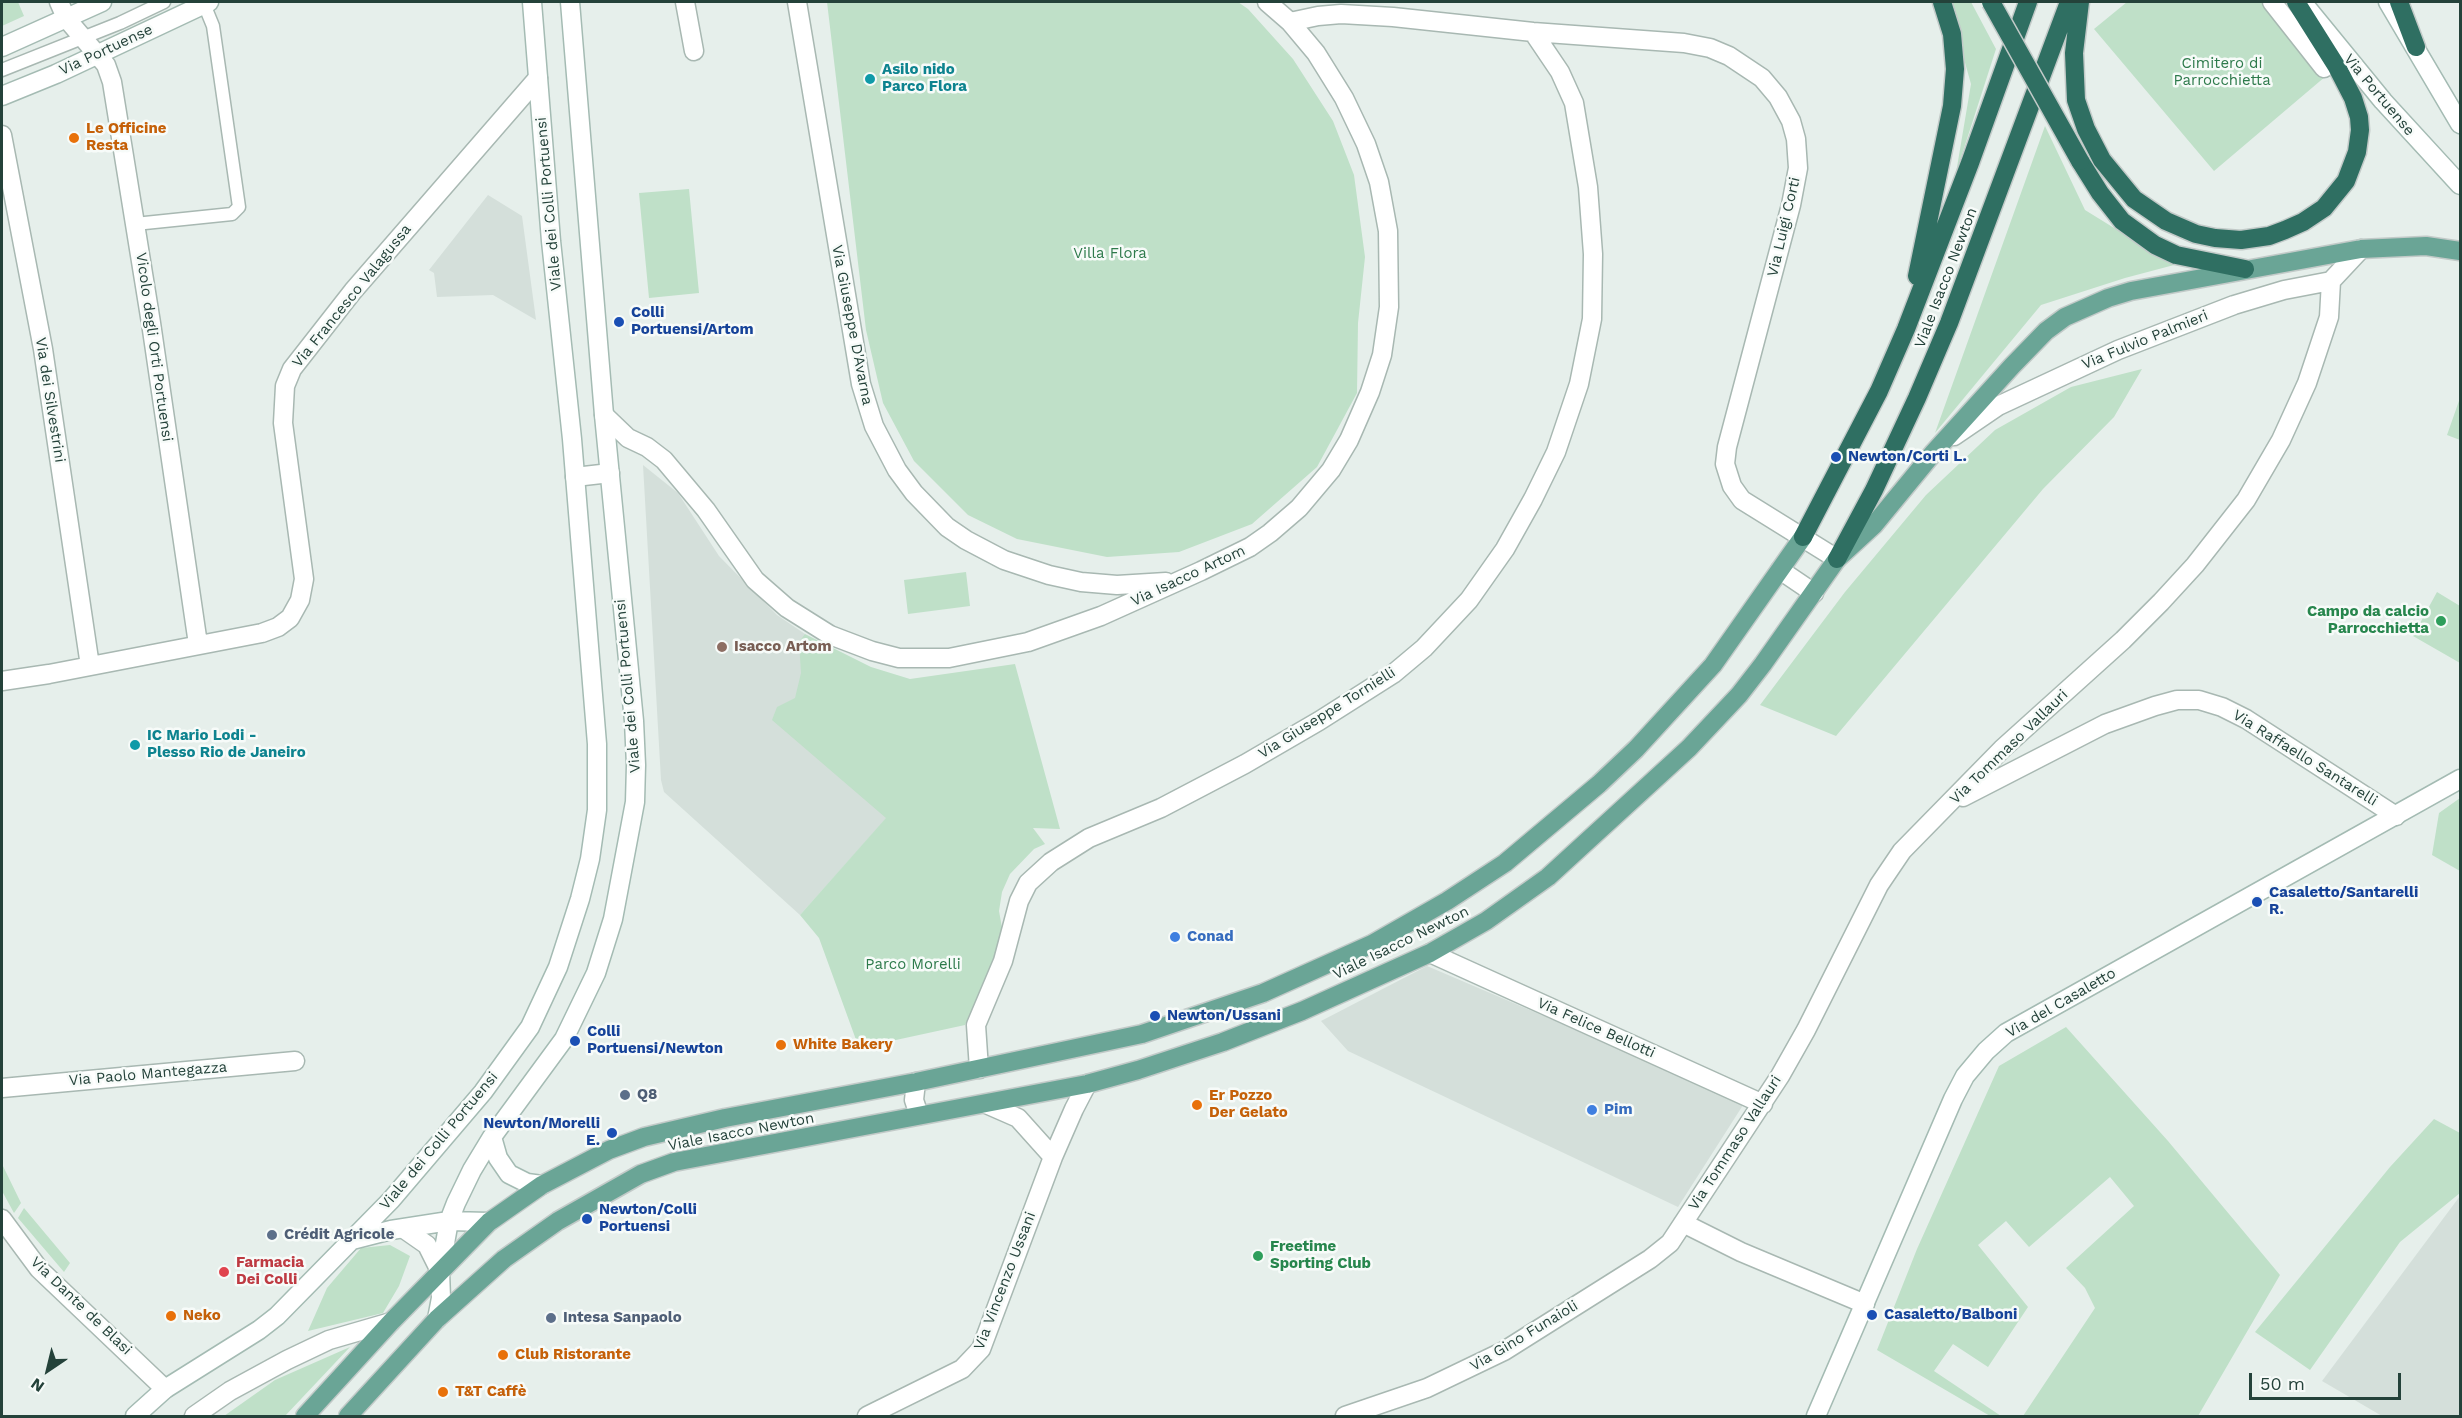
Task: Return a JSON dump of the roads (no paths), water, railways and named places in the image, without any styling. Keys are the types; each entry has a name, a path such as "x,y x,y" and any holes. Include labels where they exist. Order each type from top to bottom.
{"highway":[{"path":"1906,329 1952,106 1955,69 1952,34 1942,2"},
{"path":"1991,2 2080,161 2116,214 2137,233 2176,255 2245,269"},
{"name":"Viale Isacco Newton","path":"1803,537 1879,391 1906,329 1974,153 2028,2"},
{"name":"Viale Isacco Newton","path":"1837,559 1857,524 1908,418 1949,322 2069,2"},
{"path":"2080,2 2074,52 2074,82 2080,114 2092,143 2116,180 2134,199 2177,227 2215,238 2241,240 2257,239 2303,222 2324,208 2346,181 2359,144 2357,108 2337,67 2296,2"},
{"path":"2400,2 2416,47"}],"main road":[{"path":"1837,559 1874,525 1934,452 2012,366 2046,331 2065,317 2108,298 2131,291 2361,249 2415,246 2460,251"},
{"name":"Viale Isacco Newton","path":"305,1416 391,1322 489,1222 542,1185 609,1150 644,1137 725,1118 916,1082 1142,1034 1263,993 1372,944 1447,901 1505,863 1628,757 1713,665 1803,537"},
{"name":"Viale Isacco Newton","path":"348,1416 437,1319 504,1259 586,1204 641,1174 674,1162 1087,1084 1223,1042 1302,1011 1430,953 1486,921 1525,895 1689,748 1739,694 1837,559"}],"street":[{"path":"2,47 62,10 102,2"},
{"name":"Viale dei Colli Portuensi","path":"135,1416 165,1389 259,1330 298,1296 391,1200 500,1070 530,1027 542,1004 569,936 590,859 597,810 598,779 593,689 575,477 550,241 532,2"},
{"name":"Viale dei Colli Portuensi","path":"437,1319 441,1298 440,1271 449,1221 468,1177 492,1137 558,1049 589,990 613,919 633,819 636,765 634,732 604,415 570,2"},
{"path":"685,2 694,51"},
{"name":"Via Giuseppe D'Avarna","path":"797,2 861,384 877,433 904,481 947,527 983,550 1014,564 1049,575 1093,583 1177,582"},
{"name":"Via Isacco Artom","path":"604,415 628,438 654,451 681,477 755,580 768,592 801,618 822,630 872,651 898,658 927,660 949,658 1028,642 1082,623 1177,582 1250,547 1279,526 1308,499 1331,470 1349,440 1370,392 1386,337 1389,307 1389,245 1384,206 1376,172 1360,129 1316,53 1290,22 1267,2"},
{"path":"2272,2 2324,68"},
{"name":"Via Portuense","path":"2302,2 2383,101 2460,185"},
{"path":"2388,2 2460,123"},
{"name":"Via Portuense","path":"2,96 207,3"},
{"name":"Vicolo degli Orti Portuensi","path":"62,10 106,65 112,82 198,644"},
{"name":"Via Luigi Corti","path":"1290,22 1341,14 1684,43 1710,48 1729,56 1753,70 1773,90 1786,111 1794,131 1797,149 1796,185 1727,447 1725,464 1732,486 1742,500 1803,537"},
{"name":"Via Giuseppe Tornielli","path":"979,1068 976,1025 1003,961 1019,901 1028,883 1039,871 1089,838 1161,808 1245,764 1393,674 1424,648 1463,608 1505,549 1533,499 1556,452 1579,384 1592,319 1593,254 1590,197 1574,103 1560,72 1533,32"},
{"name":"Via Francesco Valagussa","path":"2,681 262,633 278,627 290,618 300,600 304,579 283,423 285,386 292,369 353,291 538,78"},
{"name":"Via dei Silvestrini","path":"2,135 43,349 90,666"},
{"path":"2331,281 2361,249"},
{"name":"Via Fulvio Palmieri","path":"1934,452 1998,406 2118,350 2234,305 2331,281"},
{"name":"Via Tommaso Vallauri","path":"1683,1223 1762,1104 1806,1030 1879,885 1915,835 1948,805 2002,749 2161,602 2195,565 2246,500 2281,440 2307,382 2329,318 2331,281"},
{"path":"575,477 610,473"},
{"path":"1803,537 1837,559"},
{"path":"1780,570 1814,592"},
{"name":"Via Raffaello Santarelli","path":"1948,805 2105,724 2177,700 2199,700 2222,707 2246,719 2396,816"},
{"name":"Via del Casaletto","path":"1816,1416 1953,1099 1970,1069 1993,1043 2006,1033 2460,779"},
{"name":"Via Felice Bellotti","path":"1430,953 1762,1104"},
{"name":"Via Paolo Mantegazza","path":"2,1088 295,1061"},
{"path":"916,1082 914,1100 919,1115"},
{"name":"Via Vincenzo Ussani","path":"867,1416 962,1369 978,1353 993,1322 1053,1157 1087,1084"},
{"path":"986,1104 1018,1119 1053,1157"},
{"path":"492,1137 498,1158 509,1174 527,1183 542,1185"},
{"name":"Via Dante de Blasi","path":"2,1219 39,1269 165,1389"},
{"path":"352,1240 449,1221 489,1222"},
{"path":"1683,1223 1741,1252 1865,1304"},
{"name":"Via Gino Funaioli","path":"1345,1416 1427,1388 1504,1351 1650,1259 1670,1243 1683,1223"},
{"path":"404,1229 428,1245 440,1271"},
{"path":"194,1416 230,1391 287,1360 329,1340 391,1322"}],"lane":[{"name":"Via Portuense","path":"2,70 164,2"},
{"path":"135,224 232,214 239,207 213,26 207,3"}],"place":[{"name":"Asilo nido Parco Flora","path":"870,79"},
{"name":"Le Officine Resta","path":"74,138"},
{"name":"Colli Portuensi/Artom","path":"619,322"},
{"name":"Newton/Corti L.","path":"1836,457"},
{"name":"Campo da calcio Parrocchietta","path":"2441,621"},
{"name":"Isacco Artom","path":"722,647"},
{"name":"IC Mario Lodi - Plesso Rio de Janeiro","path":"135,745"},
{"name":"Casaletto/Santarelli R.","path":"2257,902"},
{"name":"Conad","path":"1175,937"},
{"name":"Newton/Ussani","path":"1155,1016"},
{"name":"Colli Portuensi/Newton","path":"575,1041"},
{"name":"White Bakery","path":"781,1045"},
{"name":"Q8","path":"625,1095"},
{"name":"Er Pozzo Der Gelato","path":"1197,1105"},
{"name":"Pim","path":"1592,1110"},
{"name":"Newton/Morelli E.","path":"612,1133"},
{"name":"Newton/Colli Portuensi","path":"587,1219"},
{"name":"Crédit Agricole","path":"272,1235"},
{"name":"Freetime Sporting Club","path":"1258,1256"},
{"name":"Farmacia Dei Colli","path":"224,1272"},
{"name":"Casaletto/Balboni","path":"1872,1315"},
{"name":"Neko","path":"171,1316"},
{"name":"Intesa Sanpaolo","path":"551,1318"},
{"name":"Club Ristorante","path":"503,1355"},
{"name":"T&T Caffè","path":"443,1392"}],"park label":[{"name":"Cimitero di Parrocchietta","path":"2222,72"},
{"name":"Villa Flora","path":"1110,254"},
{"name":"Parco Morelli","path":"913,965"}]}
